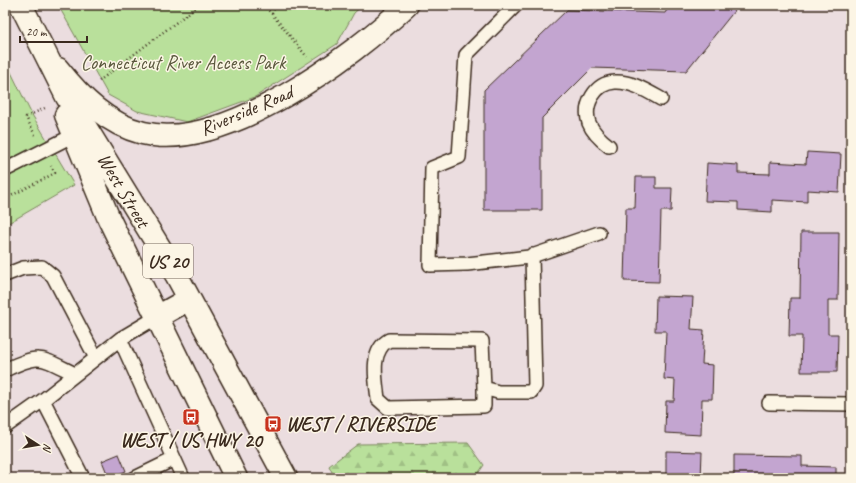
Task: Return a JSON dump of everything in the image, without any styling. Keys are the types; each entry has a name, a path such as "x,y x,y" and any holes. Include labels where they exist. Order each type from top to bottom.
{"main road":[{"name":"Riverside Road","path":"42,50 83,98 111,120 145,133 182,135 198,132 229,121 261,108 291,92 346,57 408,5"},
{"name":"West Street","path":"22,8 42,50 68,97 189,299 286,478"},
{"name":"West Street","path":"42,50 60,101 109,219 236,478"},
{"path":"157,317 189,299"}],"lane":[{"path":"516,5 466,55 459,157 432,168 430,265 468,264 532,256 598,234"},
{"path":"609,146 597,136 589,122 588,108 591,97 600,86 614,82 627,83 661,99"},
{"path":"5,170 74,135"},
{"path":"484,388 498,392 531,392 535,386 532,256"},
{"path":"5,275 23,268 42,267 53,276 96,358"},
{"path":"5,427 43,400 120,339 157,317"},
{"path":"120,339 183,478"},
{"path":"389,340 482,341 484,388 484,406 388,408 378,399 375,359 382,344 389,340"},
{"path":"5,370 29,359 43,359 75,374"},
{"path":"43,400 82,478"},
{"path":"769,403 851,404"},
{"path":"135,478 174,459"}],"path":[{"path":"95,84 199,5"},
{"path":"263,5 311,62"},
{"path":"272,14 276,5"}],"green space":[{"name":"Connecticut River Access Park","path":"58,5 363,5 354,13 337,44 255,97 187,122 137,111 108,95"},
{"path":"5,60 31,113 74,185 5,225"},
{"path":"468,443 484,465 475,478 335,478 329,466 358,444"}],"building":[{"path":"670,5 739,5 686,71 592,68 542,118 542,210 484,210 484,90 567,10 665,13"},
{"path":"807,152 841,154 839,192 807,190 807,202 772,200 772,212 738,210 738,202 705,201 707,163 738,165 738,173 770,174 770,162 806,164"},
{"path":"636,177 656,177 656,188 672,188 671,211 661,211 659,282 624,281 626,208 635,208"},
{"path":"801,232 839,232 838,300 828,300 828,334 838,334 837,372 801,372 802,336 789,336 790,298 800,298"},
{"path":"656,296 693,297 691,329 704,330 702,364 713,365 712,399 702,399 701,435 665,433 666,401 674,401 675,380 664,379 666,331 655,331"},
{"path":"666,451 702,452 701,478 666,478"},
{"path":"119,454 126,471 109,478 102,461"},
{"path":"734,455 802,456 802,466 836,467 836,478 734,478"}],"place":[{"name":"WEST / US HWY 20","path":"191,417"},
{"name":"WEST / RIVERSIDE","path":"273,424"}]}
